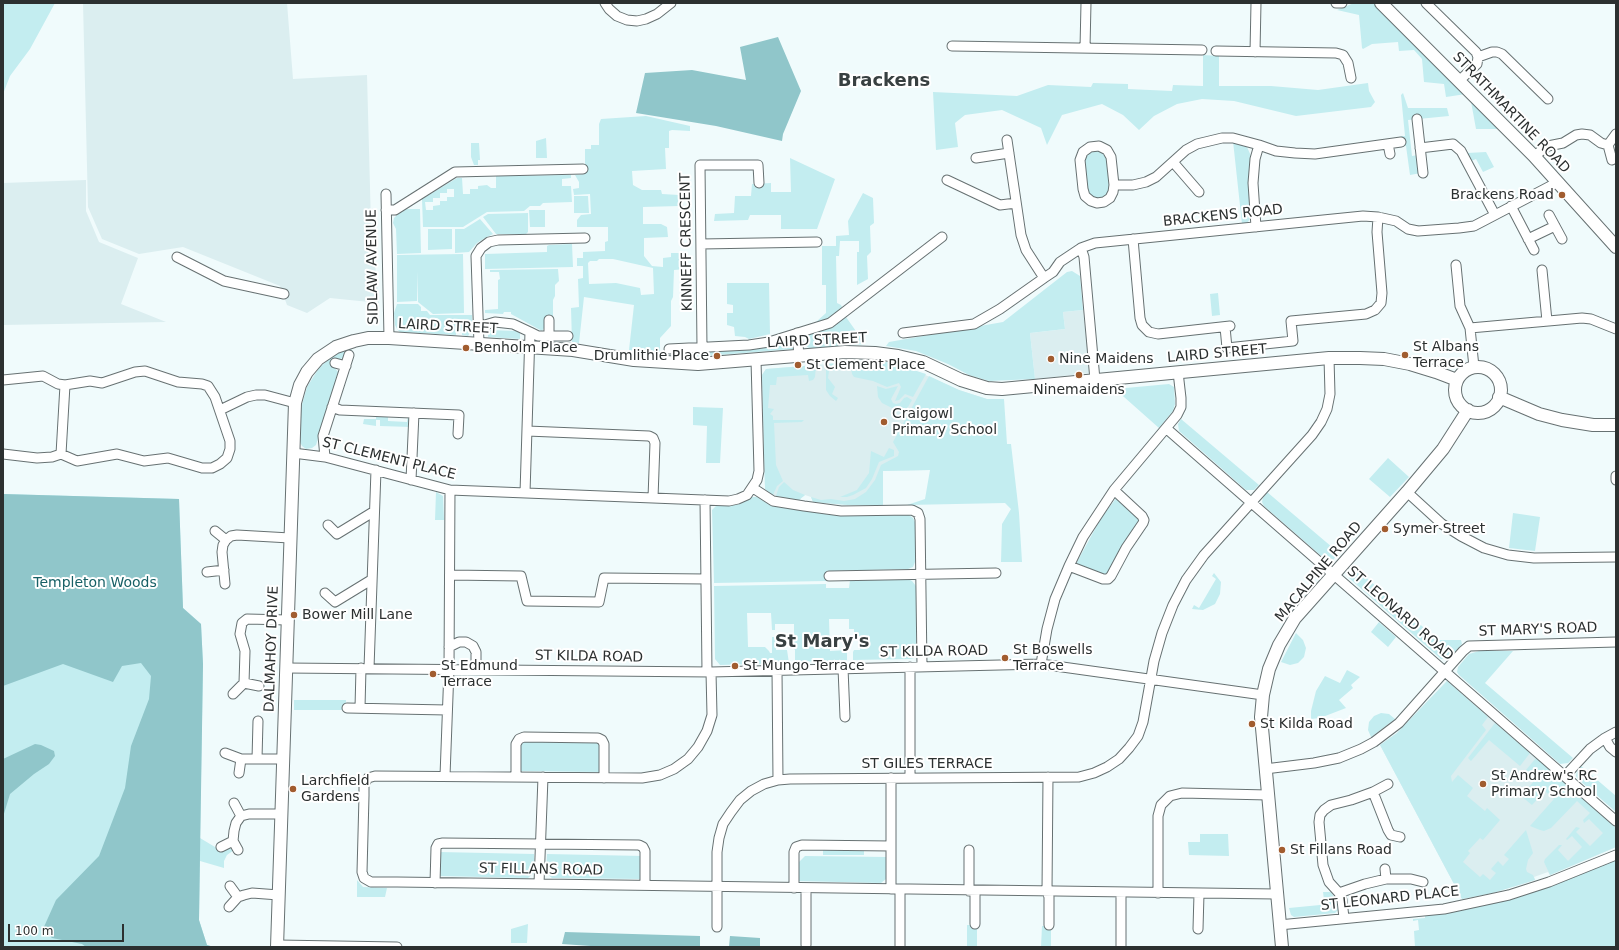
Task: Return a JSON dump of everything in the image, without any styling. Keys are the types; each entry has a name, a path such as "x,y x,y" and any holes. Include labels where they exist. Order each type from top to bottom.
{"street":[{"path":"605,3 617,16 627,20 637,21 651,16 671,3"},
{"path":"1085,48 1086,3"},
{"path":"1255,52 1256,3"},
{"path":"1336,3 1342,3"},
{"name":"STRATHMARTINE ROAD","path":"1381,3 1460,80 1534,156 1616,247"},
{"path":"1426,3 1476,52 1478,57 1476,64 1460,80"},
{"path":"952,46 1202,50"},
{"path":"1216,51 1336,53 1343,55 1348,63 1351,78"},
{"path":"1478,57 1492,52 1502,54 1537,94 1548,99"},
{"path":"1417,119 1423,173"},
{"path":"1534,156 1548,146 1563,143 1576,135 1582,134 1590,135 1600,143 1608,145"},
{"path":"1608,145 1616,134"},
{"path":"1114,185 1146,182 1156,177 1186,150 1210,140 1233,138 1288,152 1315,154 1401,142"},
{"path":"1007,140 1021,235 1026,250 1044,278"},
{"path":"1388,144 1390,154"},
{"path":"1420,148 1453,144 1461,151 1495,215"},
{"path":"1256,227 1252,183 1255,159 1260,145"},
{"path":"1608,145 1612,160"},
{"path":"1099,146 1106,150 1111,157 1114,185 1110,198 1104,202 1091,202 1085,196 1080,160 1083,152 1090,147 1099,146"},
{"path":"976,158 1009,154"},
{"path":"1173,162 1199,192"},
{"name":"KINNEFF CRESCENT","path":"702,348 700,165 758,165 759,183"},
{"path":"386,210 395,210 455,172 583,169"},
{"name":"BRACKENS ROAD","path":"903,333 974,324 1000,309 1053,272 1060,262 1081,248 1095,243 1363,216 1378,217 1396,221 1408,229 1418,232 1474,226 1558,182"},
{"path":"951,185 1000,204 1016,203"},
{"name":"SIDLAW AVENUE","path":"386,194 389,338"},
{"path":"1511,206 1534,250"},
{"path":"1550,215 1562,239"},
{"path":"1220,318 1225,327 1227,348 1293,341 1291,321 1366,314 1375,310 1380,302 1382,293 1377,232 1378,217"},
{"path":"1528,239 1555,226"},
{"path":"669,349 749,345 769,342 830,323 942,237"},
{"path":"479,344 476,256 481,248 489,242 498,240 585,238"},
{"path":"1133,239 1142,326 1149,332 1158,334 1225,327"},
{"path":"701,244 817,242"},
{"path":"1081,248 1084,257 1095,380"},
{"path":"177,257 224,281 284,294"},
{"path":"1456,265 1460,306 1470,328 1474,367"},
{"path":"1542,270 1547,321"},
{"path":"1298,310 1299,320"},
{"path":"1470,328 1547,321 1592,319 1616,329"},
{"path":"549,320 549,336"},
{"path":"478,328 495,322 513,324 538,336 568,336"},
{"path":"525,493 530,332"},
{"path":"797,333 799,356"},
{"name":"LAIRD STREET","path":"318,359 336,348 354,341 368,338 389,338 573,350 634,360 698,364 860,352 898,356 932,366 961,380 987,388 1095,380 1329,358 1384,359 1410,364 1456,380"},
{"path":"325,457 323,436 349,355"},
{"path":"1150,679 1162,633 1173,605 1186,580 1204,555 1312,435 1321,422 1327,408 1330,394 1329,358"},
{"name":"DALMAHOY DRIVE","path":"278,946 295,402 300,386 307,372 318,359"},
{"path":"756,360 758,471 757,480 753,488 773,501 804,506 841,511 912,510 918,513 920,519 922,666"},
{"path":"335,363 346,366"},
{"path":"1482,367 1489,370 1495,375 1499,382 1499,397 1496,404 1483,412 1475,412 1461,406 1456,398 1456,380 1467,369 1482,367"},
{"path":"3,380 43,376 58,384 65,385 90,381 102,383 135,372 145,371 167,380 202,384 208,386 215,397 229,433 230,449 227,458 212,468 202,468 168,458 144,461 117,454 77,461 61,454 52,457 36,458 3,454"},
{"path":"1041,664 1046,629 1055,599 1069,566 1089,526 1114,490 1167,429 1177,415 1181,406 1182,398 1178,372"},
{"path":"61,454 65,385"},
{"path":"220,410 247,397 265,394 295,402"},
{"path":"1499,397 1539,414 1562,420 1616,425"},
{"path":"332,407 340,410 459,415 458,434"},
{"name":"MACALPINE ROAD","path":"1282,947 1261,717 1263,695 1269,670 1279,645 1295,618 1407,492 1443,449 1468,410"},
{"path":"411,480 414,413"},
{"name":"ST LEONARD ROAD","path":"1167,429 1616,821"},
{"path":"527,431 648,436 653,438 655,443 653,498"},
{"name":"ST CLEMENT PLACE","path":"293,453 325,457 450,490 729,501 746,495 753,488"},
{"path":"360,708 365,668 372,580 373,512 376,470"},
{"path":"450,490 449,669 445,776 642,778 660,775 674,769 688,759 698,747 707,731 713,699 709,672 705,500"},
{"path":"1069,566 1103,579 1108,579 1143,523 1144,520 1142,516 1114,490"},
{"path":"1407,492 1442,524 1484,548 1534,558 1616,557"},
{"path":"328,525 337,534 373,512"},
{"path":"215,531 226,540"},
{"path":"225,584 222,552 223,545 231,536 290,538"},
{"path":"985,563 985,573"},
{"path":"207,572 224,570"},
{"path":"829,576 996,573"},
{"path":"450,575 521,576 527,601 599,602 604,578 706,579"},
{"path":"325,593 335,602 372,580"},
{"path":"233,694 244,683 245,651 239,629 242,623 247,619 288,620"},
{"path":"449,648 459,642 466,642 473,646 476,652 476,669"},
{"name":"ST MARY'S ROAD","path":"1265,769 1314,763 1339,758 1360,750 1387,733 1399,723 1469,646 1616,642"},
{"name":"ST KILDA ROAD","path":"286,668 709,672 1041,664 1263,695"},
{"path":"910,667 910,778"},
{"path":"843,668 845,717"},
{"path":"777,670 778,780"},
{"name":"ST GILES TERRACE","path":"717,887 717,852 719,838 724,824 740,800 751,791 764,784 778,780 1079,777 1094,773 1119,759 1130,748 1138,736 1143,722 1150,679"},
{"path":"244,683 260,686"},
{"path":"347,708 448,710"},
{"path":"257,759 258,721"},
{"path":"1565,776 1590,749 1616,732"},
{"path":"516,777 516,744 519,739 524,737 598,738 602,740 604,744 604,778"},
{"path":"1605,738 1610,747 1616,752"},
{"path":"225,753 241,759 284,759"},
{"path":"238,773 241,759"},
{"name":"ST FILLANS ROAD","path":"445,776 375,776 368,778 364,784 362,872 364,878 371,882 1276,894"},
{"path":"540,884 543,777"},
{"path":"1048,777 1047,891 1050,897 1049,926"},
{"path":"891,889 892,778"},
{"path":"1344,918 1342,900 1339,893 1329,882 1323,865 1319,822 1320,815 1324,810 1331,806 1373,792 1388,784"},
{"path":"1373,792 1388,830 1391,835 1400,837"},
{"path":"1158,893 1158,816 1161,805 1170,796 1182,793 1268,795"},
{"path":"234,804 241,816"},
{"path":"221,846 236,846 236,823 241,816 249,814 282,814"},
{"path":"435,883 436,848 438,844 443,843 639,845 644,847 645,851 645,885"},
{"path":"794,888 794,852 796,847 802,845 891,846"},
{"path":"969,850 975,924"},
{"name":"ST LEONARD PLACE","path":"1279,925 1444,910 1509,895 1549,882 1616,854"},
{"path":"1385,869 1386,879"},
{"path":"1339,893 1365,884 1386,879 1412,879 1423,882"},
{"path":"230,886 238,897"},
{"path":"717,887 717,927"},
{"path":"806,888 806,945"},
{"path":"900,889 900,947"},
{"path":"1121,892 1121,947"},
{"path":"229,907 238,897 252,893 279,895"},
{"path":"1198,929 1199,894"},
{"path":"278,946 397,947"}],"shaded area":[{"path":"83,3 287,3 293,79 367,75 371,225 379,303 330,298 307,313 287,305 280,286 183,247 139,254 102,239 88,207"},
{"path":"86,180 86,211 99,242 138,258 121,304 166,322 3,325 3,183"},
{"path":"1083,310 1090,373 1035,379 1030,333 1065,329 1063,312"},
{"name":"Craigowl Primary School","path":"865,361 888,362 912,369 959,390 987,399 1004,399 931,470 883,471 883,505 848,505 813,502 811,497 805,495 799,500 769,493 765,489 762,375 766,369"},
{"name":"St Andrew's RC Primary School","path":"1447,681 1616,828 1616,847 1550,875 1548,872 1534,877 1535,880 1462,899 1380,745 1397,733"}],"green space":[{"path":"3,3 55,3 30,49 10,76 3,94"},
{"path":"1354,3 1375,3 1396,22 1466,94 1446,97 1444,84 1424,82 1422,59 1414,50 1399,51 1398,42 1372,44 1363,49 1359,15 1337,10"},
{"path":"778,37 801,91 783,134 782,141 716,126 636,113 645,73 692,70 746,80 740,47"},
{"path":"1203,55 1219,56 1219,86 1271,86 1318,90 1368,83 1369,91 1375,102 1371,107 1296,116 1234,101 1202,99 1177,104 1154,116 1139,130 1123,115 1102,104 1062,115 1047,145 1041,128 1002,110 965,115 955,123 958,147 936,150 933,92 1017,96 1048,85 1091,87 1093,83 1128,84 1128,89 1172,91 1173,85 1203,86"},
{"path":"1403,93 1408,108 1447,108 1449,116 1408,120 1412,156 1418,155 1421,173 1410,175 1406,146 1402,146 1401,136 1405,136 1401,95"},
{"path":"1470,96 1501,129 1476,129"},
{"path":"646,116 690,126 690,131 669,131 669,148 665,148 666,169 632,171 633,185 642,190 661,190 662,194 679,195 679,206 643,207 643,224 661,224 667,227 668,237 644,238 644,256 652,266 663,267 663,258 671,257 671,253 686,253 687,269 674,270 673,297 671,301 671,326 660,338 660,354 629,350 634,305 584,297 579,343 572,342 571,308 579,307 578,279 583,278 583,266 577,266 577,258 583,258 583,252 605,251 605,242 608,241 608,227 577,227 577,220 581,215 591,214 590,194 574,195 573,189 579,188 579,182 575,175 585,174 585,149 591,149 591,145 599,145 599,124 601,119","holes":["599,259 613,259 653,268 654,294 641,295 640,288 616,283 589,284 588,263"]},
{"path":"546,138 547,158 536,158 536,141"},
{"path":"1233,141 1241,143 1247,147 1251,156 1251,214 1247,223 1242,224"},
{"path":"471,143 479,143 480,160 478,160 478,165 474,165 471,157"},
{"path":"1092,149 1102,151 1108,159 1110,191 1104,199 1095,199 1087,194 1083,161 1085,156"},
{"path":"1486,152 1494,167 1483,172 1476,159 1471,161 1467,153"},
{"path":"790,158 835,179 817,229 781,229 781,215 750,215 748,220 714,221 715,214 734,213 735,196 751,196 752,184 771,183 771,192 791,192"},
{"path":"571,175 571,178 562,179 562,186 571,186 572,202 543,203 540,206 530,206 524,211 487,212 463,227 423,227 422,199 457,178 462,178 463,194 470,194 470,189 478,189 478,186 487,185 491,188 496,188 496,176","holes":["447,189 454,189 454,197 447,197 447,201 440,201 440,205 433,206 433,210 426,210 425,202 433,202 433,198 440,198 440,193 447,193"]},
{"path":"863,193 873,198 874,223 870,226 871,252 867,256 868,279 857,285 857,252 859,252 859,241 840,241 839,256 836,256 837,303 841,305 843,309 829,320 818,323 816,322 826,313 826,285 822,285 822,246 836,246 836,236 849,235 848,221"},
{"path":"574,196 588,196 589,213 574,213"},
{"path":"407,209 420,209 421,253 397,254 396,229 393,223 394,218"},
{"path":"529,210 545,210 545,227 530,227"},
{"path":"528,213 528,232 526,234 496,234 483,217 488,214"},
{"path":"480,219 493,234 477,243 469,252 455,253 455,229 464,229"},
{"path":"428,229 452,229 452,249 428,250"},
{"path":"572,244 573,267 485,269 485,254 547,252 547,246 549,245"},
{"path":"463,254 464,313 433,314 418,302 417,271 417,301 397,302 397,255"},
{"path":"558,269 559,281 555,285 553,317 544,318 544,328 542,331 511,314 511,312 504,312 503,314 485,313 485,310 498,309 499,272 490,272 490,270"},
{"path":"1072,271 1080,276 1083,310 1063,312 1065,329 1030,333 1035,379 989,381 969,375 948,364 916,351 886,346 889,342 1003,322 1067,272"},
{"path":"727,283 769,283 770,334 749,339 735,336 734,327 727,325 727,313 733,313 733,305 727,304"},
{"path":"1218,293 1220,315 1212,316 1210,294"},
{"path":"397,304 418,304 421,307 421,311 427,311 430,315 472,315 472,330 468,336 462,335 462,331 456,331 456,335 400,332 395,325 394,313"},
{"path":"846,317 865,344 811,349 806,346 805,339 808,334 819,332"},
{"path":"488,330 518,331 520,333 520,339 488,337"},
{"path":"794,342 795,347 793,349 707,356 673,355 673,352 760,347"},
{"path":"350,348 353,355 340,359 336,358 333,366 339,373 339,378 337,377 316,445 312,448 306,449 300,442 301,408 307,387 319,368 334,355"},
{"path":"850,362 888,362 926,374 913,397 905,394 899,400 895,401 901,387 899,383 887,387 873,381 854,377"},
{"path":"842,363 838,371 829,371 828,378 835,387 832,394 838,398 836,401 826,390 826,364"},
{"path":"816,365 815,377 813,380 809,381 808,375 777,377 776,385 770,385 768,408 774,409 770,414 773,416 773,420 804,420 802,422 774,423 776,465 783,481 777,486 773,495 765,489 762,375 766,369"},
{"path":"929,376 959,390 987,399 1004,399 1007,444 1011,444 1019,513 1022,562 1001,562 1002,524 1011,509 1005,503 907,505 925,499 930,470 883,471 883,505 848,505 813,502 811,497 821,500 831,499 844,501 855,499 866,492 875,480 881,465 898,456 899,452 893,442"},
{"path":"1169,384 1174,387 1175,404 1173,411 1159,428 1115,389"},
{"path":"877,386 886,389 898,386 891,399 893,403 900,403 907,397 912,400 904,414 882,403 878,397"},
{"path":"693,407 723,408 720,463 706,463 707,426 693,425"},
{"path":"376,414 388,414 388,421 407,422 408,415 411,419 411,427 380,426 380,420 376,420 376,426 363,424 364,419 376,419"},
{"path":"1181,419 1259,485 1254,490 1246,490 1179,431 1178,424"},
{"path":"889,448 894,450 894,456 879,462 872,479 866,488 853,495 840,497 857,490 869,473 871,451 884,457"},
{"path":"1388,458 1409,477 1390,497 1369,479"},
{"path":"784,482 793,490 805,495 799,500 776,496 779,487"},
{"path":"436,492 443,496 444,520 435,520"},
{"path":"1267,492 1339,553 1333,560 1327,561 1264,506 1262,502"},
{"name":"Templeton Woods","path":"3,494 179,499 183,608 201,624 203,664 200,838 220,850 228,848 234,850 227,855 224,861 224,868 200,861 199,920 207,945 214,947 3,947"},
{"name":"Templeton Woods","path":"3,494 179,499 183,608 201,624 203,664 199,920 207,945 214,947 86,947 82,944 52,938 43,929 56,900 99,856 125,788 131,746 149,699 151,676 141,663 122,666 113,682 63,664 3,686"},
{"path":"752,497 757,497 771,506 839,516 909,515 915,522 915,562 913,567 908,569 826,571 826,581 714,583 712,510 716,506 740,504"},
{"path":"1117,497 1141,519 1107,576 1076,564 1101,518"},
{"path":"1513,513 1540,517 1535,551 1509,548"},
{"path":"1354,567 1438,640 1461,640 1462,644 1449,659 1441,659 1349,578 1348,574"},
{"path":"1214,573 1221,582 1220,594 1215,604 1203,610 1192,609 1194,605 1199,608 1216,579 1212,576"},
{"path":"908,579 916,586 916,654 914,658 853,660 854,650 860,650 859,638 854,638 854,629 849,629 849,619 829,619 830,651 847,650 847,660 795,662 795,650 789,641 794,641 794,624 775,624 775,630 772,630 771,613 747,613 748,647 765,647 770,653 772,653 772,637 775,637 776,650 787,650 789,663 720,665 715,659 714,586 826,584 826,588 849,588 850,580"},
{"path":"1379,622 1396,637 1388,647 1371,632"},
{"path":"1296,633 1303,640 1306,648 1304,657 1298,663 1290,665 1281,662"},
{"path":"1479,651 1513,651 1485,683 1573,758 1568,763 1560,764 1459,675 1457,672 1458,667 1469,654"},
{"path":"1347,670 1360,677 1351,685 1353,688 1339,700 1346,708 1320,718 1311,719 1311,711 1316,691 1325,676 1340,683"},
{"path":"1447,681 1488,717 1482,725 1486,730 1451,776 1452,782 1458,775 1473,788 1467,796 1485,811 1487,808 1500,820 1483,840 1480,838 1468,851 1470,853 1463,862 1480,877 1483,874 1490,880 1496,873 1491,869 1498,861 1503,866 1509,859 1504,855 1526,830 1533,853 1528,860 1526,869 1527,872 1533,875 1535,880 1493,893 1462,899 1380,745 1397,733"},
{"path":"294,700 346,700 346,710 294,710"},
{"path":"1381,713 1389,714 1395,719 1371,737 1368,730 1369,722 1374,716"},
{"path":"1495,723 1530,753 1520,766 1489,740 1471,761 1468,758"},
{"path":"521,741 600,742 600,772 520,771 519,744"},
{"path":"35,744 54,751 55,756 49,764 34,774 10,794 3,817 3,759"},
{"path":"1536,758 1616,828 1616,847 1550,875 1544,862 1545,859 1559,845 1562,845 1558,850 1568,861 1582,847 1572,836 1567,840 1566,839 1576,827 1580,828 1576,832 1590,846 1603,833 1589,819 1584,823 1583,820 1590,813 1577,801 1551,828 1544,831 1530,826 1554,799 1545,791 1532,805 1521,796 1536,779 1526,770"},
{"path":"1581,766 1616,796 1616,812 1578,779 1576,776 1577,771"},
{"path":"1200,834 1228,834 1229,856 1189,855 1188,842 1200,842"},
{"path":"823,849 864,850 864,855 823,855"},
{"path":"439,852 534,854 534,873 528,878 439,876"},
{"path":"547,854 643,856 641,879 552,878 546,873"},
{"path":"805,856 886,857 886,879 881,883 797,881 797,864"},
{"path":"1616,858 1616,947 1415,947 1414,931 1419,930 1418,920 1413,921 1413,919 1425,918 1425,914 1458,910"},
{"path":"357,880 363,887 387,888 385,897 357,897"},
{"path":"1323,892 1331,892 1335,898 1338,910 1335,913 1294,917 1291,915 1289,908 1320,905 1324,900"},
{"path":"528,924 527,943 511,943 511,929"},
{"path":"967,925 977,925 977,947 967,947"},
{"path":"1042,926 1051,926 1051,947 1041,947"},
{"path":"565,932 700,936 700,947 605,947 562,944"},
{"path":"730,936 760,938 760,947 729,947"}],"place":[{"name":"Brackens Road","path":"1562,195"},
{"name":"Benholm Place","path":"466,348"},
{"name":"St Albans Terrace","path":"1405,355"},
{"name":"Drumlithie Place","path":"717,356"},
{"name":"Nine Maidens","path":"1051,359"},
{"name":"St Clement Place","path":"798,365"},
{"name":"Ninemaidens","path":"1079,375"},
{"name":"Craigowl Primary School","path":"884,422"},
{"name":"Symer Street","path":"1385,529"},
{"name":"Bower Mill Lane","path":"294,615"},
{"name":"St Boswells Terrace","path":"1005,658"},
{"name":"St Mungo Terrace","path":"735,666"},
{"name":"St Edmund Terrace","path":"433,674"},
{"name":"St Kilda Road","path":"1252,724"},
{"name":"St Andrew's RC Primary School","path":"1483,784"},
{"name":"Larchfield Gardens","path":"293,789"},
{"name":"St Fillans Road","path":"1282,850"}],"district":[{"name":"Brackens","path":"884,81"},
{"name":"St Mary's","path":"822,642"}]}
